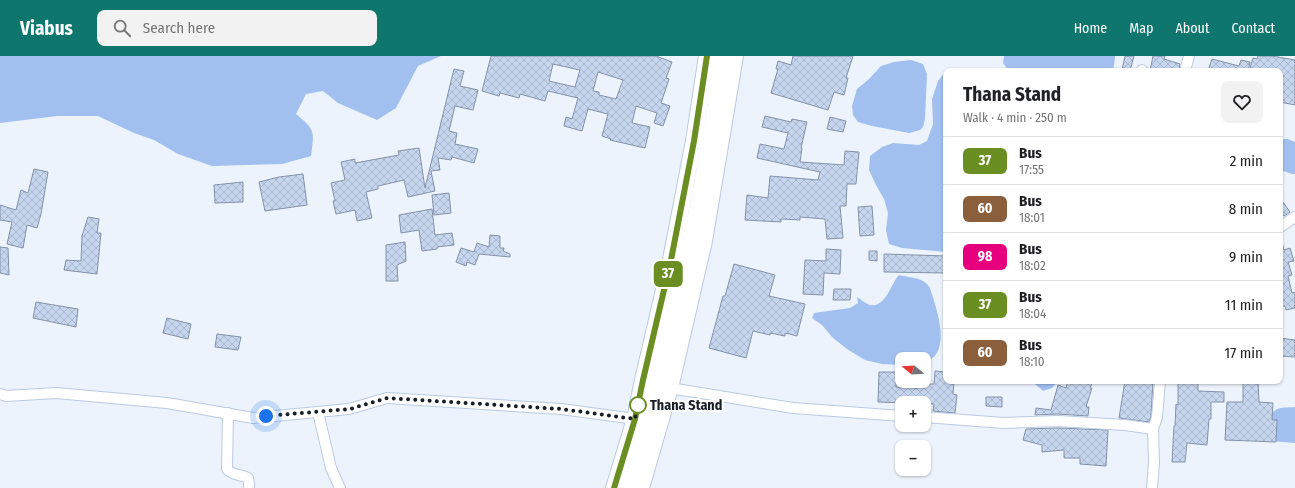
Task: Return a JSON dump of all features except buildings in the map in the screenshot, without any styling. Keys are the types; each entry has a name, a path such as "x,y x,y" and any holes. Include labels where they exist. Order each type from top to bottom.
{"highway":[{"path":"614,488 635,419 671,260 694,141 707,56"},
{"path":"627,488 661,366 692,235 719,85 722,56"},
{"path":"641,488 670,388 704,241 736,56"}],"street":[{"path":"1186,68 1189,56"},
{"path":"1283,224 1295,217"},
{"path":"1152,488 1154,463 1153,429 1157,418 1160,384"},
{"path":"670,388 793,408 895,415"},
{"path":"0,394 6,396 56,393 167,403 253,418 350,409 387,398 561,409 635,419"},
{"path":"318,412 331,468 340,488"},
{"path":"228,413 227,470 233,474 242,474 248,478 249,488"},
{"path":"931,418 1004,423 1058,420 1125,425 1153,429"}],"water":[{"path":"0,56 441,56 418,66 396,108 377,120 338,103 323,91 306,94 296,114 307,124 312,132 313,142 311,156 282,164 212,166 178,154 154,140 134,133 98,116 57,116 0,123"},
{"path":"1004,56 1115,56 1113,68 1007,68 1003,63"},
{"path":"911,60 923,64 927,74 925,119 923,127 920,130 909,133 858,122 853,115 852,106 857,89 881,66 894,62"},
{"path":"943,75 943,252 902,248 889,244 886,230 888,213 884,199 869,170 870,156 882,147 893,143 919,145 927,141 933,124 932,99 938,81"},
{"path":"1283,139 1288,139 1295,142 1295,174 1283,171"},
{"path":"899,275 916,278 927,284 930,288 939,318 941,340 938,350 931,359 931,352 895,352 895,365 882,364 865,360 833,338 822,325 812,318 814,313 850,308 858,303 857,297 867,304 876,305 880,303 888,294"},
{"path":"1035,384 1055,384 1052,388 1043,391"},
{"path":"1295,407 1295,443 1271,441 1267,420 1270,415 1278,409"}],"bus line":[{"name":"37","path":"614,488 635,419 671,260 694,141 707,56"}],"place":[{"name":"Thana Stand","path":"638,405"}],"route":[{"path":"266,416 350,409 387,398 561,409 635,419 638,405"}]}
